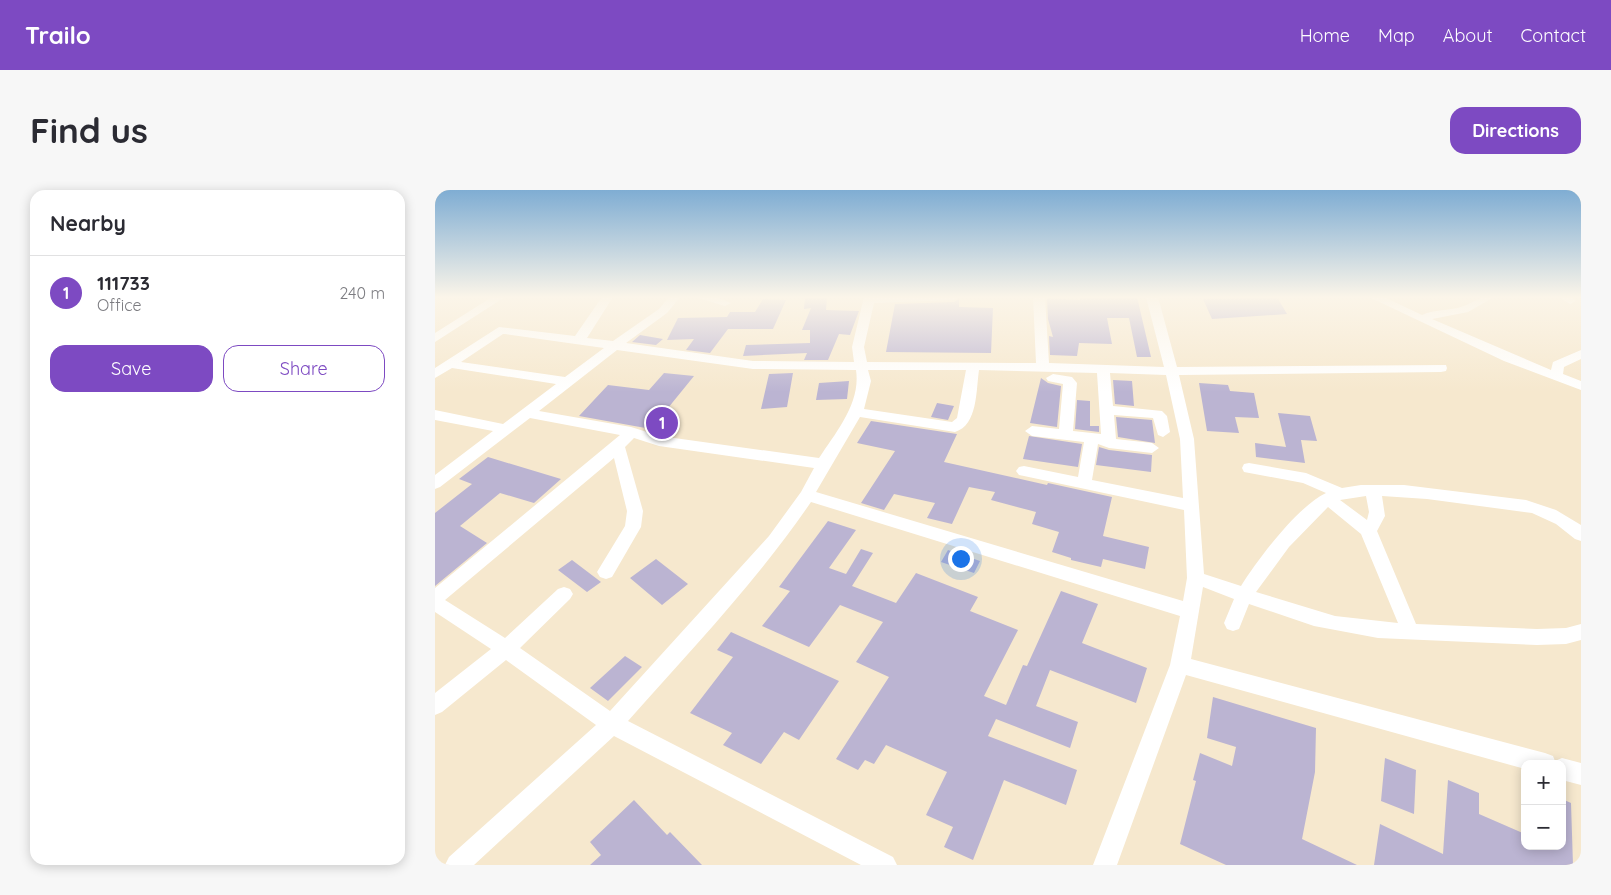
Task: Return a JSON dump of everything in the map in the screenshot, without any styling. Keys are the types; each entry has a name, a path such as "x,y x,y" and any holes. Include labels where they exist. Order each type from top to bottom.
{"street":[{"path":"435,338 450,328"},
{"path":"579,340 587,328"},
{"path":"435,483 638,328"},
{"path":"457,865 612,724 775,541 807,495 823,464 856,412 864,381 858,347 862,328"},
{"path":"1041,328 1043,367"},
{"path":"1105,865 1179,665 1195,578 1187,439 1161,328"},
{"path":"1444,328 1581,386"},
{"path":"435,374 502,330 753,365 1043,367 1172,371 1302,369 1363,371 1441,368"},
{"path":"1556,377 1558,365 1581,354"},
{"path":"449,364 568,382"},
{"path":"856,412 955,426 964,420 973,366"},
{"path":"1103,369 1109,440 1111,444 1152,448"},
{"path":"1053,378 1067,380 1070,383 1066,436"},
{"path":"1106,410 1157,414 1161,416 1163,432"},
{"path":"527,413 631,432 659,441 823,464"},
{"path":"435,415 507,430"},
{"path":"1032,431 1109,440"},
{"path":"435,598 618,446 631,432"},
{"path":"1084,484 1092,439"},
{"path":"606,572 633,527 635,519 635,511 618,446"},
{"path":"1249,468 1306,478 1334,496 1368,530 1410,631"},
{"path":"1024,471 1191,506"},
{"path":"1368,530 1377,520 1378,513 1373,491"},
{"path":"1233,623 1246,594 1276,552 1310,514 1334,496 1373,491 1404,491 1538,508 1560,518 1581,534"},
{"path":"807,495 1190,612"},
{"path":"1195,578 1246,594 1284,610 1354,627 1537,637 1566,636 1581,632"},
{"path":"435,705 506,649 564,594"},
{"path":"435,603 506,649 612,724 884,865"},
{"path":"1179,665 1530,760"},
{"path":"1566,769 1581,774"}],"building":[{"path":"673,328 773,328 728,329 710,353 686,350 694,339 667,340"},
{"path":"852,328 850,335 839,334 828,360 804,360 807,353 743,356 746,345 810,343 810,330 802,330"},
{"path":"890,328 992,328 991,353 886,352"},
{"path":"1051,328 1109,328 1112,344 1079,343 1077,356 1050,355 1049,336 1053,337"},
{"path":"1131,328 1144,328 1151,357 1137,357"},
{"path":"640,335 663,339 656,345 632,342"},
{"path":"664,373 694,376 651,429 579,416 608,385 649,390"},
{"path":"793,373 787,407 761,409 769,374"},
{"path":"1041,378 1048,383 1061,386 1057,427 1030,423"},
{"path":"1113,380 1132,381 1134,406 1115,404"},
{"path":"849,381 847,399 816,400 819,383"},
{"path":"1199,383 1228,385 1230,391 1254,393 1259,418 1235,417 1239,433 1207,431"},
{"path":"1077,400 1090,401 1090,426 1099,426 1099,432 1075,429"},
{"path":"937,403 954,406 948,420 931,417"},
{"path":"1278,413 1310,416 1317,441 1301,440 1305,463 1256,457 1255,443 1286,447"},
{"path":"1116,417 1152,420 1155,443 1118,437"},
{"path":"871,421 957,434 944,462 1047,485 1048,483 1112,497 1103,536 1149,547 1145,569 1103,559 1101,567 1071,560 1071,558 1052,552 1059,532 1032,524 1036,512 991,500 995,492 969,487 952,524 927,518 935,503 894,494 884,510 861,503 895,451 857,443"},
{"path":"1029,436 1082,444 1078,467 1023,459"},
{"path":"1099,447 1152,455 1151,472 1096,465"},
{"path":"488,457 561,479 534,503 500,493 460,526 487,543 435,586 435,513 472,484 459,479"},
{"path":"828,521 856,530 829,568 846,574 861,549 873,553 852,586 896,603 916,573 978,597 970,611 1018,630 984,696 1006,705 1023,665 1027,666 1061,591 1098,604 1082,643 1147,668 1136,703 1050,670 1036,706 1078,722 1070,748 996,719 988,736 1077,770 1066,805 1004,780 973,860 944,847 953,827 926,815 947,772 886,745 874,764 865,760 858,770 836,759 889,677 856,662 883,622 840,605 809,647 762,626 790,591 779,587"},
{"path":"948,550 980,561 974,573 941,562"},
{"path":"656,559 688,584 662,605 630,578"},
{"path":"572,560 601,582 587,592 558,570"},
{"path":"731,632 839,681 799,740 784,732 761,764 723,745 732,733 690,713 733,657 717,650"},
{"path":"625,656 642,667 608,701 590,688"},
{"path":"1213,697 1316,728 1315,772 1302,839 1357,865 1226,865 1180,844 1196,781 1193,780 1200,753 1232,766 1236,747 1207,738"},
{"path":"1385,758 1416,770 1414,814 1381,801"},
{"path":"1448,780 1479,793 1479,814 1521,832 1521,850 1566,850 1566,801 1571,803 1573,865 1374,865 1380,824 1443,854"},
{"path":"634,800 667,835 670,832 702,865 590,865 601,855 590,842"}],"place":[{"name":"111733","path":"662,423"}]}
